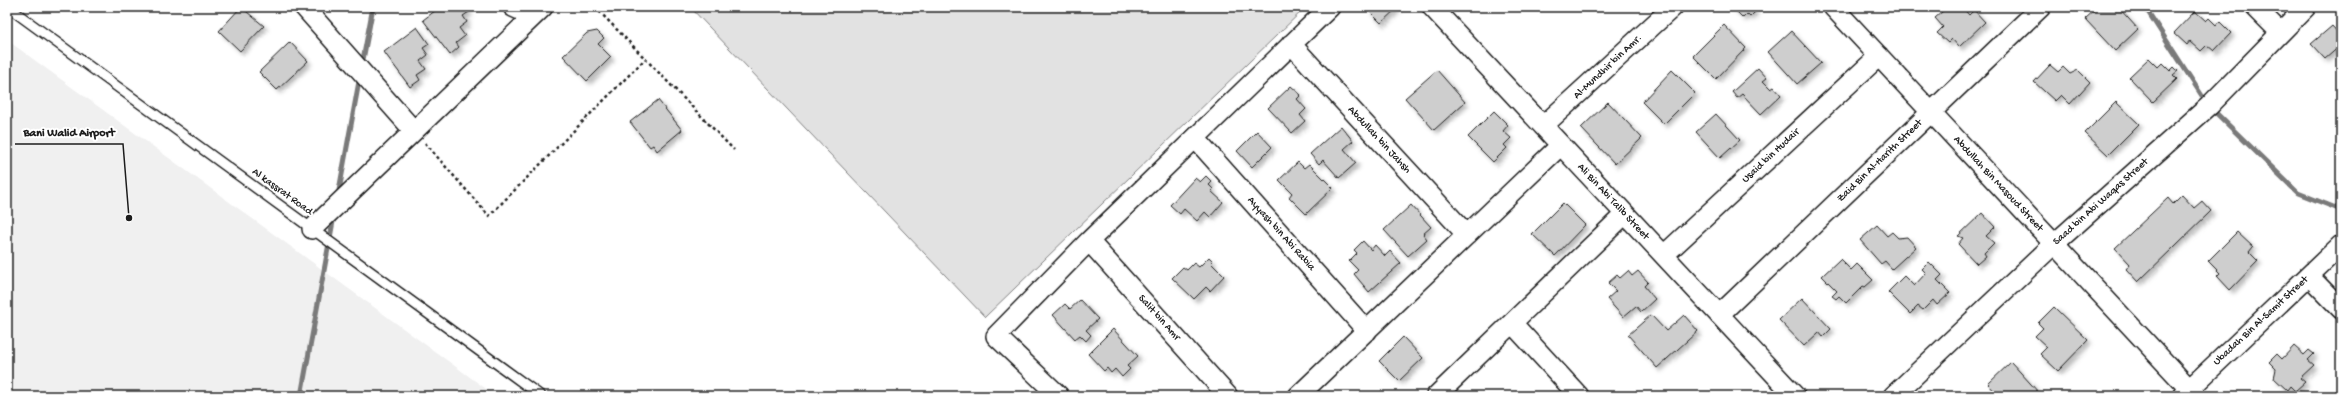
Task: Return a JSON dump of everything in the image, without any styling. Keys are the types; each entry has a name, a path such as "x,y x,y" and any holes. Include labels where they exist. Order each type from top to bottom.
{"street":[{"path":"513,7 538,11"},
{"path":"1059,396 996,336 1089,240 1330,7"},
{"name":"Al-Mundhir bin Amr.","path":"1543,126 1673,7"},
{"name":"Abdullah Bin Masoud Street","path":"1833,7 2054,244 2189,394"},
{"name":"Zaid Bin Al-Harith Street","path":"1719,315 2041,7"},
{"path":"2255,7 2280,32"},
{"name":"Saad bin Abi Waqas Street","path":"1893,396 2054,244 2208,106 2306,7"},
{"path":"310,9 414,131"},
{"name":"Ali Bin Abi Talib Street","path":"1438,9 1543,126 1795,396"},
{"path":"312,229 538,11"},
{"name":"Abdullah bin Jahsh","path":"1291,44 1466,235"},
{"name":"Usaid bin Hudair","path":"1664,255 1879,56"},
{"name":"Ayyash bin Abi Rabia","path":"1195,138 1367,331"},
{"path":"1298,396 1561,145"},
{"path":"1436,396 1625,214"},
{"name":"Salit bin Amr","path":"1089,240 1228,396"},
{"name":"Ubadah Bin Al-Samit Street","path":"2189,394 2341,245"},
{"path":"2309,276 2341,309"},
{"path":"1512,323 1579,396"}],"lane":[{"name":"Al kassrat Road","path":"8,7 542,396"}],"path":[{"path":"595,7 734,150"},
{"path":"414,131 489,216 645,59"}],"shaded area":[{"path":"690,7 1306,7 985,317"},
{"path":"7,40 496,396 7,396"}],"building":[{"path":"241,7 264,26 240,51 219,31"},
{"path":"440,7 465,7 469,12 463,16 467,22 459,28 465,36 456,43 459,47 450,55 423,20"},
{"path":"1371,7 1398,7 1381,23 1368,10"},
{"path":"1732,7 1753,7 1751,9 1755,12 1750,17 1747,14 1743,18"},
{"path":"1941,7 1962,7 1969,15 1974,10 1985,22 1959,47 1952,39 1948,43 1937,33 1943,27 1935,18 1943,11"},
{"path":"2098,7 2118,7 2138,29 2115,51 2085,19"},
{"path":"2195,11 2206,21 2209,18 2216,25 2219,21 2231,33 2214,51 2207,45 2201,51 2190,41 2187,45 2174,33"},
{"path":"1724,25 1746,48 1716,79 1693,56"},
{"path":"2332,26 2341,36 2341,45 2325,59 2311,44"},
{"path":"417,27 429,44 423,48 428,55 420,61 426,69 417,75 420,80 410,87 384,52"},
{"path":"597,31 604,38 598,44 611,57 587,81 563,56 587,33"},
{"path":"1791,31 1821,63 1797,84 1768,52"},
{"path":"290,42 308,61 277,90 259,72"},
{"path":"2149,58 2158,67 2162,63 2170,71 2174,67 2178,71 2173,75 2177,79 2153,102 2129,77"},
{"path":"2050,65 2058,72 2063,67 2070,74 2078,70 2090,82 2070,104 2061,95 2055,101 2034,82"},
{"path":"1758,68 1767,78 1763,81 1771,89 1774,87 1781,95 1761,114 1742,94 1737,98 1732,92"},
{"path":"1437,70 1465,102 1434,130 1405,98"},
{"path":"1672,70 1695,93 1664,124 1642,102"},
{"path":"1291,86 1301,95 1297,99 1306,109 1300,115 1305,121 1292,133 1268,108"},
{"path":"658,100 682,130 657,151 653,145 650,147 630,122"},
{"path":"1608,102 1642,138 1615,164 1581,128"},
{"path":"2116,102 2139,124 2108,155 2085,133"},
{"path":"1494,111 1508,125 1503,131 1511,138 1504,145 1507,148 1493,162 1468,137"},
{"path":"1716,114 1740,140 1720,158 1696,132"},
{"path":"1341,126 1353,141 1344,149 1356,163 1339,178 1323,160 1319,164 1310,154"},
{"path":"2341,130 2341,138 2337,134"},
{"path":"1257,131 1272,147 1252,167 1237,151"},
{"path":"1298,162 1304,168 1309,164 1333,188 1306,214 1289,197 1292,193 1279,180"},
{"path":"1206,176 1212,182 1209,185 1213,189 1211,191 1223,202 1210,217 1205,212 1197,221 1184,209 1180,214 1170,205 1195,178 1200,182"},
{"path":"2182,195 2194,208 2202,201 2211,211 2138,282 2126,269 2130,264 2115,248 2168,198 2173,204"},
{"path":"1563,203 1585,225 1555,256 1532,234"},
{"path":"1411,205 1431,227 1423,234 1427,239 1408,256 1384,230"},
{"path":"1982,213 1995,227 1986,236 1994,243 1984,253 1986,256 1977,264 1958,244 1963,238 1958,236"},
{"path":"1877,225 1887,236 1892,232 1898,238 1907,237 1916,247 1892,269 1885,261 1881,264 1860,240"},
{"path":"2237,232 2253,247 2249,252 2258,261 2230,290 2217,276 2220,273 2208,261"},
{"path":"1363,241 1371,250 1375,245 1385,256 1390,251 1401,263 1369,292 1354,274 1358,270 1349,261 1357,253 1354,250"},
{"path":"1209,257 1213,261 1211,263 1224,276 1210,291 1206,287 1194,299 1172,278 1183,267 1187,270 1194,263 1199,267"},
{"path":"1840,259 1851,270 1857,264 1873,280 1865,287 1863,286 1846,303 1839,296 1836,299 1832,296 1837,291 1822,276"},
{"path":"1929,262 1942,275 1937,280 1950,293 1937,305 1933,300 1923,310 1918,306 1910,314 1888,292 1904,276 1914,286 1926,273 1922,269"},
{"path":"1628,271 1632,276 1638,271 1648,282 1644,286 1655,299 1641,312 1636,306 1623,317 1607,299 1616,291 1608,283 1617,275 1620,278"},
{"path":"1802,298 1831,329 1823,337 1819,332 1804,346 1779,320"},
{"path":"1080,300 1098,319 1086,330 1091,335 1086,341 1080,335 1075,339 1053,315 1065,304 1070,309"},
{"path":"2054,307 2088,340 2058,371 2040,354 2047,347 2035,336 2043,328 2038,323"},
{"path":"1651,315 1666,331 1684,315 1698,331 1657,368 1628,335"},
{"path":"1113,329 1138,356 1127,366 1130,369 1122,377 1115,369 1111,373 1107,368 1104,371 1088,354"},
{"path":"1403,337 1423,358 1399,381 1379,361"},
{"path":"2294,346 2304,355 2309,350 2314,354 2308,360 2314,365 2300,378 2305,382 2295,391 2290,386 2287,390 2274,378 2276,369 2269,362 2277,354 2282,359"},
{"path":"2011,362 2040,394 2038,396 1999,396 1988,384"}],"waterway":[{"path":"362,65 373,7"},
{"path":"2145,7 2206,102"},
{"path":"338,196 360,76"},
{"path":"2212,109 2298,193 2341,210"},
{"path":"301,396 334,216"}],"place":[{"name":"Bani Walid Airport","path":"129,218"}]}
